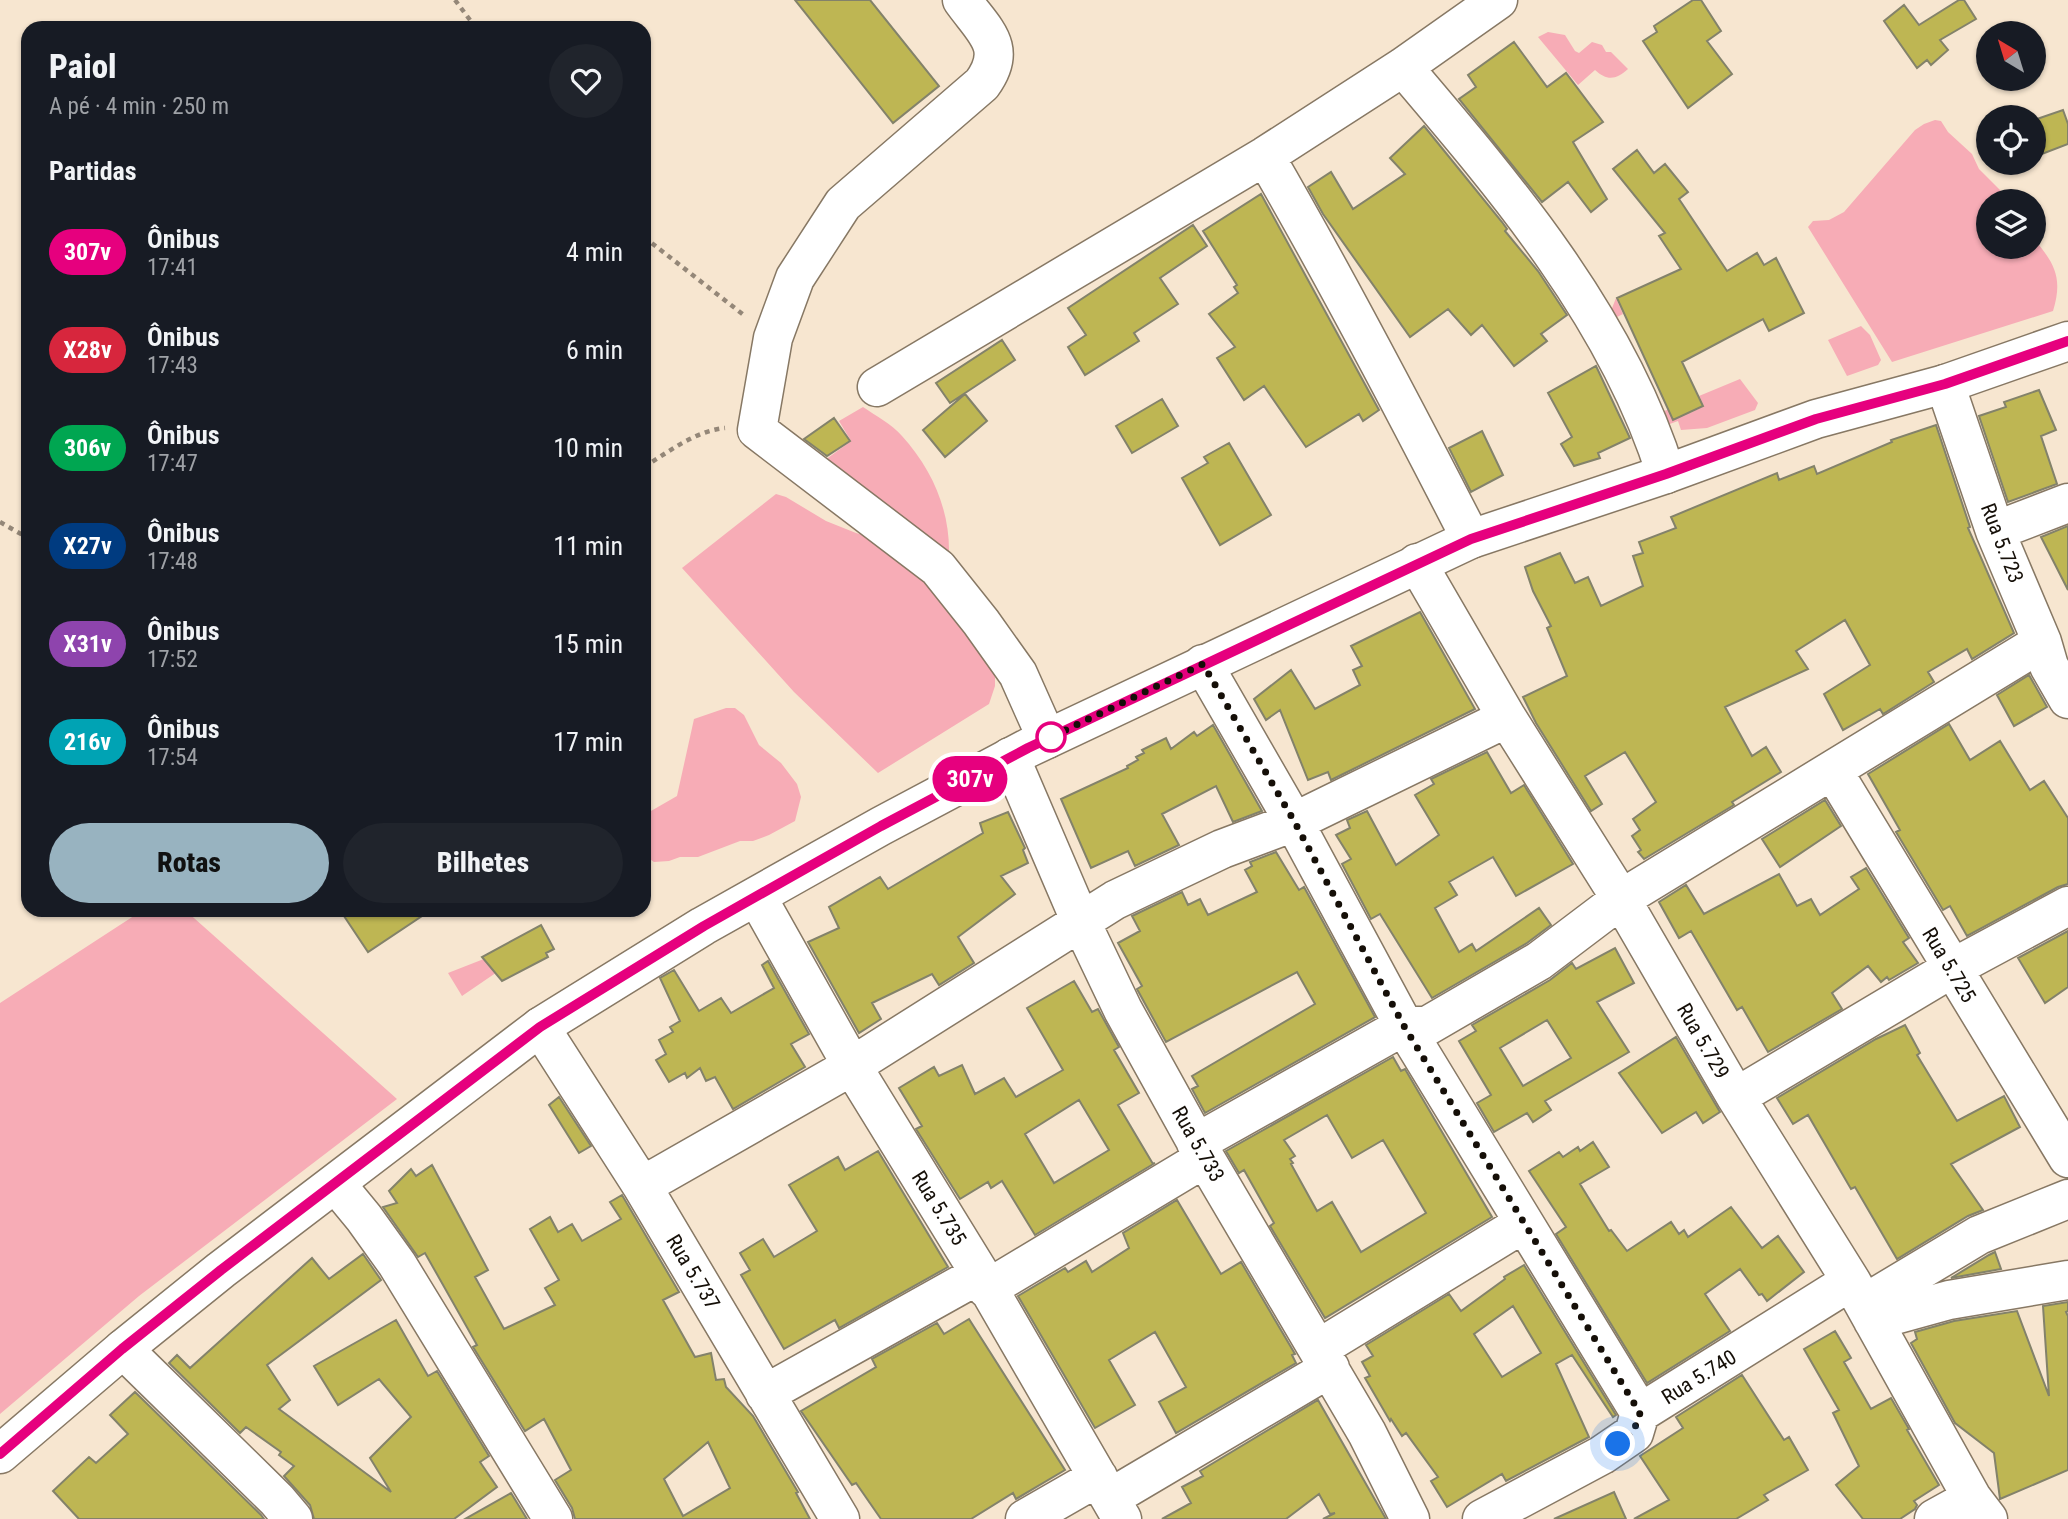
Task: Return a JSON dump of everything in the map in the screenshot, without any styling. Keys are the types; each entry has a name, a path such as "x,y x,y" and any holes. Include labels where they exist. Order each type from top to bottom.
{"street":[{"path":"757,430 774,338 795,278 843,204 982,84 992,70 996,51 962,0"},
{"path":"877,387 1265,156 1403,67 1498,0"},
{"path":"1403,67 1458,131 1564,270 1607,340 1653,434 1666,474"},
{"path":"1265,156 1400,400 1471,539"},
{"path":"0,1454 122,1349 540,1027 704,926 881,826 1028,748 1471,539 1666,474 1816,419 1945,384 2068,341"},
{"name":"Rua 5.723","path":"1945,384 1995,531 2053,654 2068,699"},
{"name":"Rua 5.733","path":"757,430 938,568 1018,674 1028,748 1080,920 1123,1010 1200,1150 1324,1358 1379,1455 1410,1519"},
{"path":"1995,531 2068,503"},
{"name":"Rua 5.729","path":"1418,563 1507,719 1620,898 1736,1097 1863,1302 1980,1508"},
{"path":"765,1394 984,1282 1404,1026 1427,1027 1539,961 1620,898 1833,771 2053,654"},
{"path":"1203,664 1294,821 1404,1026 1640,1413"},
{"path":"642,1186 852,1066 1115,900 1222,849 1294,821 1507,719"},
{"name":"Rua 5.725","path":"1833,771 2068,1158"},
{"name":"Rua 5.735","path":"757,897 852,1066 984,1282 1110,1498"},
{"path":"1736,1097 1951,969 2068,906"},
{"name":"Rua 5.737","path":"540,1027 642,1186 841,1519"},
{"path":"336,1184 365,1218 397,1264 553,1519"},
{"name":"Rua 5.740","path":"1482,1519 1602,1455 1633,1433 1640,1413 1863,1302 1979,1235 2068,1199"},
{"path":"1025,1519 1110,1498 1524,1223"},
{"path":"1863,1302 1949,1300 2068,1280"},
{"path":"122,1349 277,1500 292,1519"},
{"path":"1934,1519 1980,1508"}],"path":[{"path":"455,0 471,21"},
{"path":"651,242 774,338"},
{"path":"651,463 709,430 733,427 757,430"},
{"path":"0,522 21,534"}],"shaded area":[{"path":"1548,32 1565,35 1579,53 1592,42 1602,45 1606,52 1611,52 1628,69 1612,78 1595,70 1578,85 1538,37"},
{"path":"1941,121 1948,132 1972,154 1976,163 1976,175 1985,175 1999,189 1976,189 1976,259 2046,259 2046,255 2057,280 2056,299 2053,311 1892,362 1808,227 1813,221 1829,220 1844,212 1915,130 1924,124"},
{"path":"1616,298 1623,314 1615,318 1650,399 1653,398 1659,413 1685,403 1690,413 1704,406 1699,396 1740,379 1758,403 1755,410 1707,428 1681,430 1678,421 1667,425 1670,434 1662,430 1612,336 1609,316"},
{"path":"1861,326 1870,335 1881,360 1878,365 1847,376 1828,340"},
{"path":"863,407 898,432 922,462 942,506 949,554 821,463 851,441 839,421"},
{"path":"776,494 786,497 826,521 904,547 987,651 995,677 989,704 878,773 794,692 682,568"},
{"path":"726,708 735,708 744,715 759,745 781,763 797,784 801,797 795,821 753,841 740,841 698,857 654,862 651,860 651,811 677,796 694,719"},
{"path":"132,917 193,917 397,1099 139,1296 0,1414 0,1003"},
{"path":"494,955 503,968 462,996 448,973"}],"building":[{"path":"795,0 870,0 939,86 893,123"},
{"path":"1693,0 1701,0 1721,31 1707,41 1732,74 1688,108 1643,41 1657,32 1654,26"},
{"path":"1959,0 1964,0 1976,19 1940,40 1948,50 1931,65 1927,60 1917,68 1884,21 1904,5 1919,25"},
{"path":"1514,42 1547,87 1566,73 1603,122 1573,142 1607,199 1591,212 1568,182 1542,202 1459,99 1476,87 1468,75"},
{"path":"2063,110 2068,124 2068,144 2046,152 2046,116"},
{"path":"1424,126 1502,222 1507,229 1505,231 1538,271 1567,315 1541,334 1547,341 1514,366 1482,325 1471,335 1448,309 1410,337 1323,214 1308,187 1331,172 1353,209 1405,174 1390,158"},
{"path":"1637,150 1654,173 1665,164 1688,192 1679,199 1727,271 1757,253 1764,265 1776,258 1804,313 1769,331 1763,319 1682,362 1703,406 1673,420 1617,298 1681,269 1659,236 1665,233 1613,169"},
{"path":"1261,194 1379,410 1363,421 1359,414 1306,447 1264,386 1244,400 1217,358 1235,347 1209,314 1238,293 1234,287 1237,285 1203,231"},
{"path":"1193,225 1207,246 1160,278 1178,304 1134,333 1139,341 1085,375 1068,347 1086,335 1068,308"},
{"path":"1002,340 1015,360 950,403 936,383"},
{"path":"1596,366 1630,438 1598,453 1600,458 1574,466 1561,444 1572,437 1548,393"},
{"path":"2039,390 2056,430 2041,436 2057,484 2008,502 1979,416 2006,407 2004,402"},
{"path":"965,394 987,421 945,457 923,430"},
{"path":"1162,399 1178,426 1132,453 1116,426"},
{"path":"834,418 850,441 827,456 804,439"},
{"path":"1936,425 1970,527 1968,528 2014,633 1972,659 1967,649 1928,672 1934,682 1883,714 1880,709 1843,730 1824,694 1870,665 1845,620 1796,651 1808,669 1725,707 1752,756 1766,747 1781,772 1732,802 1734,805 1644,859 1632,836 1640,830 1633,819 1656,802 1625,752 1585,776 1602,804 1591,811 1536,723 1523,697 1567,676 1547,628 1551,626 1533,591 1525,567 1560,553 1575,583 1588,577 1601,606 1643,586 1633,556 1643,553 1639,542 1676,528 1671,517 1777,473 1779,480 1814,466 1817,474 1892,442 1891,440"},
{"path":"1482,431 1503,475 1471,492 1449,448"},
{"path":"1229,443 1271,515 1220,545 1182,478 1208,463 1204,457"},
{"path":"2068,526 2068,590 2041,537"},
{"path":"1420,612 1475,709 1331,780 1328,772 1308,780 1280,710 1266,720 1254,699 1291,670 1315,709 1360,685 1353,670 1362,666 1351,646"},
{"path":"2029,675 2047,707 2014,726 1997,695"},
{"path":"1949,724 1970,760 2000,741 2030,790 2044,781 2068,818 2068,884 1967,936 1950,906 1943,910 1896,832 1900,830 1868,774"},
{"path":"1213,725 1262,811 1233,822 1216,786 1162,814 1179,845 1135,866 1128,851 1091,868 1061,799 1128,768 1127,766 1138,760 1136,757 1144,753 1142,750 1166,738 1171,749 1194,732 1197,736"},
{"path":"1487,752 1511,793 1524,785 1573,864 1516,896 1493,857 1449,882 1457,895 1435,908 1459,952 1472,944 1476,951 1539,908 1551,925 1527,943 1432,998 1380,914 1371,919 1342,864 1351,859 1336,835 1350,828 1347,820 1367,811 1396,865 1439,835 1415,795 1434,784 1431,779"},
{"path":"1825,800 1841,826 1780,867 1762,839"},
{"path":"1008,812 1025,848 1023,850 1028,863 1001,876 1015,894 958,937 974,963 939,985 932,974 872,1003 881,1019 859,1033 808,942 839,928 829,907 880,877 888,889 983,833 980,823"},
{"path":"1276,852 1299,890 1304,887 1375,1017 1205,1113 1192,1089 1198,1086 1192,1076 1315,1004 1297,972 1166,1042 1137,989 1142,986 1118,943 1140,931 1132,916 1182,892 1188,905 1200,899 1208,915 1257,892 1245,870 1252,866 1250,862"},
{"path":"1866,868 1909,938 1903,942 1918,963 1881,982 1868,966 1832,993 1842,1009 1768,1052 1742,1007 1737,1010 1691,931 1679,938 1659,902 1686,885 1704,914 1779,874 1797,906 1811,899 1820,915 1859,889 1851,877"},
{"path":"345,917 420,917 368,952"},
{"path":"541,925 554,949 546,953 548,957 502,981 482,957"},
{"path":"2068,931 2068,987 2045,1003 2018,958"},
{"path":"1615,948 1634,983 1597,1002 1629,1052 1545,1101 1551,1110 1533,1122 1527,1113 1494,1132 1477,1103 1491,1095 1459,1041 1476,1031 1472,1025 1550,980 1572,963 1576,969","holes":["1547,1020 1571,1058 1523,1086 1500,1048"]},
{"path":"768,961 809,1034 791,1044 805,1067 733,1109 715,1077 706,1081 700,1068 687,1078 685,1073 669,1082 656,1060 666,1054 659,1040 673,1032 670,1027 680,1021 660,978 674,970 699,1011 721,998 731,1013 774,988 762,965"},
{"path":"1074,981 1092,1012 1098,1009 1119,1047 1114,1050 1139,1093 1118,1105 1153,1164 1155,1163 1035,1235 1002,1181 991,1188 988,1182 960,1199 916,1129 922,1126 899,1088 934,1067 939,1076 962,1065 975,1094 1004,1078 1016,1097 1063,1070 1027,1008","holes":["1079,1100 1109,1150 1054,1183 1025,1134"]},
{"path":"1905,1025 1920,1053 1917,1055 1957,1121 2004,1096 2020,1127 1951,1164 1983,1210 1968,1216 1897,1259 1855,1187 1851,1189 1808,1115 1793,1124 1777,1098 1876,1039"},
{"path":"1676,1037 1720,1112 1703,1123 1696,1112 1662,1133 1619,1073"},
{"path":"1393,1057 1401,1071 1405,1069 1492,1217 1325,1318 1270,1226 1274,1223 1244,1170 1239,1173 1226,1151","holes":["1327,1115 1352,1158 1383,1140 1426,1213 1361,1252 1332,1202 1317,1211 1291,1164 1293,1163 1290,1159 1295,1156 1284,1140"]},
{"path":"559,1097 591,1146 579,1153 549,1105"},
{"path":"1593,1142 1609,1167 1580,1184 1609,1231 1611,1230 1627,1251 1671,1222 1679,1234 1684,1230 1688,1237 1731,1207 1762,1248 1778,1236 1804,1272 1767,1301 1762,1294 1759,1295 1740,1269 1705,1294 1730,1331 1647,1383 1556,1234 1566,1227 1529,1171 1559,1152 1563,1157 1578,1147 1580,1151"},
{"path":"878,1151 948,1267 839,1328 835,1320 784,1349 741,1275 750,1270 740,1253 763,1239 774,1257 817,1231 789,1185 838,1157 845,1170"},
{"path":"432,1165 488,1270 475,1277 504,1329 555,1305 545,1288 559,1280 530,1229 550,1217 558,1232 572,1224 582,1241 621,1219 610,1202 622,1195 679,1292 663,1300 695,1357 711,1353 716,1380 724,1379 726,1387 753,1416 798,1492 796,1493 810,1519 575,1519 572,1508 555,1480 571,1470 544,1419 525,1431 473,1347 477,1345 425,1253 418,1257 383,1207 397,1203 389,1191 411,1169 416,1176","holes":["708,1442 730,1488 683,1516 664,1479"]},
{"path":"1177,1200 1221,1274 1241,1262 1295,1354 1292,1355 1296,1363 1176,1433 1159,1402 1186,1387 1155,1332 1109,1360 1135,1405 1095,1428 1018,1296 1065,1268 1068,1272 1086,1261 1092,1272 1129,1248 1123,1233"},
{"path":"1995,1252 2001,1269 1951,1278 1989,1255"},
{"path":"363,1254 381,1280 267,1365 290,1400 279,1409 391,1492 370,1458 411,1417 379,1379 338,1405 314,1366 396,1320 428,1376 437,1371 489,1456 480,1462 497,1487 454,1519 314,1519 310,1505 284,1476 294,1466 279,1455 281,1452 246,1427 240,1433 169,1363 177,1355 190,1368 312,1258 329,1279"},
{"path":"1524,1265 1616,1415 1613,1417 1572,1355 1556,1364 1589,1437 1506,1481 1502,1474 1447,1507 1431,1481 1438,1477 1406,1433 1402,1436 1391,1419 1390,1421 1365,1378 1370,1376 1362,1362 1373,1356 1366,1345 1449,1294 1461,1311 1505,1279 1504,1277","holes":["1513,1306 1541,1353 1502,1377 1474,1334"]},
{"path":"2068,1302 2068,1470 2000,1499 1994,1453 1955,1423 1911,1343 1917,1339 1915,1332 1954,1321 2017,1311 2049,1396 2043,1306"},
{"path":"969,1319 1065,1470 1016,1499 1013,1493 971,1519 881,1519 856,1483 852,1485 801,1411 876,1367 872,1359 937,1323 944,1334"},
{"path":"1835,1331 1851,1358 1844,1362 1871,1409 1891,1398 1939,1485 1914,1501 1917,1505 1915,1509 1900,1519 1863,1519 1836,1485 1859,1466 1833,1413 1839,1410 1804,1349"},
{"path":"1742,1375 1784,1440 1789,1437 1808,1470 1764,1495 1768,1500 1736,1519 1634,1519 1669,1500 1640,1456 1683,1428 1676,1417"},
{"path":"135,1392 264,1519 79,1519 53,1491 89,1457 96,1463 128,1434 110,1415"},
{"path":"1318,1400 1386,1519 1323,1519 1335,1513 1330,1514 1319,1494 1286,1519 1162,1519 1191,1503 1182,1487 1203,1476 1200,1471"},
{"path":"1614,1492 1626,1519 1554,1519"},
{"path":"511,1493 527,1519 465,1519"}],"bus line":[{"name":"307v","path":"0,1454 122,1349 221,1270 540,1027 704,926 881,826 1028,748 1471,539 1666,474 1816,419 1945,384 2068,341"}],"route":[{"path":"1051,737 1047,739 1203,664 1294,821 1404,1026 1640,1413 1633,1433 1618,1444"}]}
